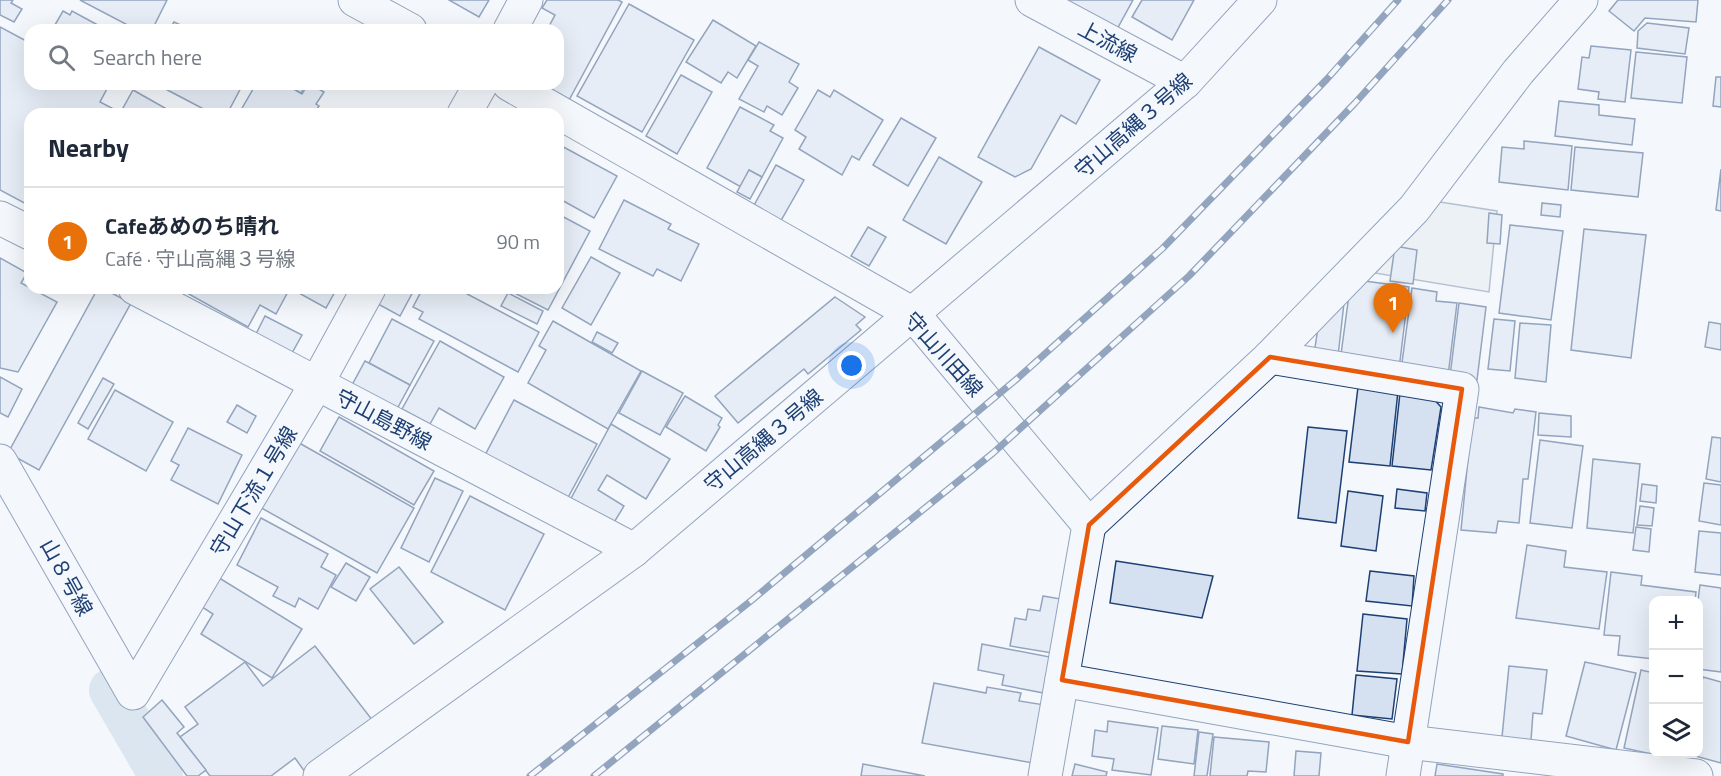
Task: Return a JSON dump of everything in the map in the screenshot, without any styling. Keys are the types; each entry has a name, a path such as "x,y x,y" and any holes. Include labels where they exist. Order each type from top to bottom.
{"street":[{"path":"355,0 399,24"},
{"path":"513,24 526,0"},
{"name":"上流線","path":"1032,0 1185,82"},
{"name":"守山高縄３号線","path":"320,776 634,550 1185,82 1260,0"},
{"path":"1045,776 1089,525 1270,357 1414,209 1518,72 1581,0"},
{"path":"467,108 477,90"},
{"name":"守山川田線","path":"520,90 551,108"},
{"name":"守山川田線","path":"564,115 913,314 1089,525"},
{"path":"0,218 24,230"},
{"name":"守山島野線","path":"146,294 634,550"},
{"name":"守山下流１号線","path":"133,693 317,383 366,294"},
{"path":"1270,357 1462,389 1403,776"},
{"name":"山８号線","path":"0,461 133,693"},
{"path":"1062,680 1408,742 1696,776"}],"highlighted area":[{"path":"1270,357 1462,389 1408,742 1062,680 1089,525"}],"shaded area":[{"path":"1440,202 1497,211 1489,292 1375,273"}],"building":[{"path":"0,0 13,0 11,3 22,9 14,22 0,15"},
{"path":"80,0 167,0 155,24 126,24"},
{"path":"449,0 489,0 479,17"},
{"path":"547,0 618,0 622,2 568,102 546,90 564,90 564,24 550,24 555,15 542,8"},
{"path":"1059,0 1133,0 1116,31"},
{"path":"1142,0 1194,0 1172,40 1132,17"},
{"path":"1618,0 1698,0 1696,22 1645,18 1634,31 1609,11"},
{"path":"629,4 694,40 642,132 577,96"},
{"path":"63,11 70,15 72,11 96,24 55,24"},
{"path":"713,20 756,46 737,78 728,72 721,83 686,62"},
{"path":"1647,23 1689,28 1685,54 1637,48 1638,31"},
{"path":"0,27 24,40 24,90 106,90 100,102 112,108 24,108 24,203 0,190"},
{"path":"759,42 799,64 789,82 798,88 782,115 767,106 764,112 739,99 758,66 748,60"},
{"path":"1591,46 1631,50 1625,102 1598,99 1599,92 1578,89 1582,57 1589,58"},
{"path":"1039,47 1100,80 1076,124 1061,115 1031,169 1015,177 978,157"},
{"path":"1636,52 1687,57 1682,103 1631,98"},
{"path":"681,75 712,92 677,154 646,136"},
{"path":"1716,77 1721,77 1721,107 1713,106"},
{"path":"133,90 165,108 123,108"},
{"path":"167,90 240,90 230,108 202,108"},
{"path":"253,90 295,90 302,94 304,90 324,92 316,104 319,106 318,108 242,108"},
{"path":"818,90 830,97 834,90 883,120 859,160 852,156 842,175 799,149 806,137 795,130"},
{"path":"1559,101 1599,105 1599,115 1635,119 1632,145 1555,136"},
{"path":"740,107 774,125 770,131 783,138 762,177 749,170 741,187 707,168"},
{"path":"901,118 936,138 908,186 873,165"},
{"path":"1524,141 1572,146 1568,190 1499,182 1502,147 1524,149"},
{"path":"564,147 617,176 594,218 564,201"},
{"path":"1575,147 1643,153 1638,197 1571,190"},
{"path":"939,157 982,182 946,244 903,220"},
{"path":"776,165 804,180 779,224 752,209"},
{"path":"1721,169 1721,211 1716,210"},
{"path":"749,170 762,177 750,199 737,192"},
{"path":"624,200 671,224 668,229 699,244 681,281 657,269 653,276 599,249"},
{"path":"1542,203 1561,205 1560,217 1541,215"},
{"path":"1489,213 1502,215 1500,244 1487,243"},
{"path":"564,217 590,231 564,280"},
{"path":"1510,225 1563,231 1551,320 1499,313"},
{"path":"868,227 886,237 869,266 851,256"},
{"path":"1584,229 1646,235 1631,358 1571,350"},
{"path":"1395,246 1417,250 1413,284 1390,281"},
{"path":"591,257 620,273 591,325 562,308"},
{"path":"0,258 24,271 21,283 24,285 24,294 42,294 57,302 18,372 0,368"},
{"path":"1357,280 1409,287 1399,369 1340,362 1350,287"},
{"path":"1412,288 1437,292 1436,301 1457,303 1448,376 1401,370"},
{"path":"95,294 114,294 131,303 39,470 8,453"},
{"path":"189,294 287,294 276,314 260,305 248,327"},
{"path":"301,294 334,294 326,308"},
{"path":"369,294 412,294 400,316 367,298"},
{"path":"420,294 467,294 539,332 518,372 419,319 423,312 413,307"},
{"path":"507,294 510,294 543,311 537,324 501,306"},
{"path":"517,294 557,294 548,310"},
{"path":"835,297 865,317 856,325 861,330 808,374 804,369 738,423 715,396"},
{"path":"1344,303 1338,356 1314,354 1318,328"},
{"path":"1459,303 1486,307 1477,380 1450,376"},
{"path":"265,316 302,335 292,353 256,334"},
{"path":"392,319 434,341 410,385 369,363"},
{"path":"1494,319 1515,321 1510,371 1488,369"},
{"path":"553,321 641,371 608,429 528,383 546,350 539,346"},
{"path":"1709,322 1721,324 1721,350 1705,347"},
{"path":"1520,323 1551,325 1546,382 1515,378"},
{"path":"597,332 618,343 612,353 592,342"},
{"path":"440,341 504,377 475,429 439,408 430,424 402,409"},
{"path":"365,361 410,385 397,409 352,385"},
{"path":"642,371 683,393 660,435 619,413"},
{"path":"0,377 22,389 8,417 0,413"},
{"path":"103,378 114,384 88,429 78,423"},
{"path":"1358,387 1398,391 1390,466 1349,462"},
{"path":"115,390 173,422 146,471 88,439"},
{"path":"1400,393 1431,396 1441,407 1431,470 1392,466"},
{"path":"685,396 722,418 718,425 720,427 706,451 666,427"},
{"path":"514,400 597,444 565,503 483,459"},
{"path":"237,405 256,416 247,433 227,422"},
{"path":"1479,407 1513,413 1515,409 1536,412 1528,479 1523,479 1519,523 1498,521 1496,533 1461,530 1472,418 1478,418"},
{"path":"1539,413 1571,416 1571,437 1538,435"},
{"path":"339,417 434,471 414,505 320,451"},
{"path":"611,424 670,459 646,499 607,475 598,490 624,506 610,529 568,504"},
{"path":"1308,427 1347,431 1336,523 1298,518"},
{"path":"188,428 242,455 218,504 171,480 179,465 171,461"},
{"path":"1712,437 1721,438 1721,482 1706,479"},
{"path":"294,440 414,508 377,573 258,506"},
{"path":"1540,440 1583,446 1572,528 1530,523"},
{"path":"1593,459 1640,464 1633,533 1587,528"},
{"path":"435,478 463,491 429,562 401,548"},
{"path":"1704,483 1721,485 1721,525 1699,521"},
{"path":"1642,484 1657,486 1656,503 1640,501"},
{"path":"1397,489 1427,493 1425,511 1395,508"},
{"path":"1348,491 1383,496 1376,551 1341,546"},
{"path":"470,496 544,534 505,610 431,572"},
{"path":"1640,506 1654,508 1652,526 1637,525"},
{"path":"261,518 328,554 321,567 336,575 318,609 299,598 295,607 273,596 278,587 237,565"},
{"path":"1636,527 1651,529 1649,552 1633,550"},
{"path":"1699,531 1721,533 1721,575 1695,572"},
{"path":"1527,545 1566,551 1564,567 1607,572 1599,629 1516,618"},
{"path":"1116,561 1213,576 1202,618 1110,603"},
{"path":"346,563 370,577 356,601 331,587"},
{"path":"399,567 443,622 414,644 370,589"},
{"path":"1370,571 1414,576 1412,606 1366,601"},
{"path":"1611,572 1642,576 1641,585 1696,592 1696,596 1649,596 1649,658 1618,655 1620,636 1604,635"},
{"path":"216,576 302,629 272,678 201,634 213,614 199,605"},
{"path":"1700,585 1721,588 1721,672 1703,670 1703,596 1699,596"},
{"path":"1043,596 1067,600 1058,654 1010,646 1015,618 1026,620 1028,609 1040,611"},
{"path":"1363,614 1407,619 1402,674 1357,671"},
{"path":"982,644 1055,658 1049,694 1002,685 1004,675 978,670"},
{"path":"315,646 373,721 305,772 295,758 271,776 210,776 180,737 198,724 185,707 245,662 263,686"},
{"path":"1585,662 1636,673 1616,750 1566,736"},
{"path":"1509,666 1547,670 1542,714 1533,713 1531,740 1502,737"},
{"path":"1641,670 1649,672 1649,753 1624,748"},
{"path":"1356,675 1397,679 1392,719 1352,715"},
{"path":"1703,677 1721,682 1721,763 1703,758"},
{"path":"934,683 986,693 987,687 1021,693 1019,701 1045,705 1033,763 922,743"},
{"path":"162,700 184,727 177,733 206,770 198,776 187,776 143,717"},
{"path":"1108,721 1158,728 1151,775 1112,770 1114,759 1092,756 1095,730 1107,732"},
{"path":"1162,726 1198,730 1194,764 1158,759"},
{"path":"1199,732 1213,734 1207,776 1194,776"},
{"path":"1214,737 1269,742 1266,772 1248,771 1247,776 1210,776"},
{"path":"1296,751 1321,753 1319,776 1294,776"},
{"path":"863,764 925,776 861,776"},
{"path":"1075,764 1107,772 1106,776 1072,776"},
{"path":"1437,764 1503,774 1503,776 1435,776"}],"waterway":[{"path":"111,690 161,776"}],"railway":[{"path":"530,776 752,600 1018,378 1163,248 1327,79 1398,0"},
{"path":"594,776 993,453 1189,276 1355,103 1448,0"}],"place":[{"name":"Cafeあめのち晴れ","path":"1393,333"}]}
